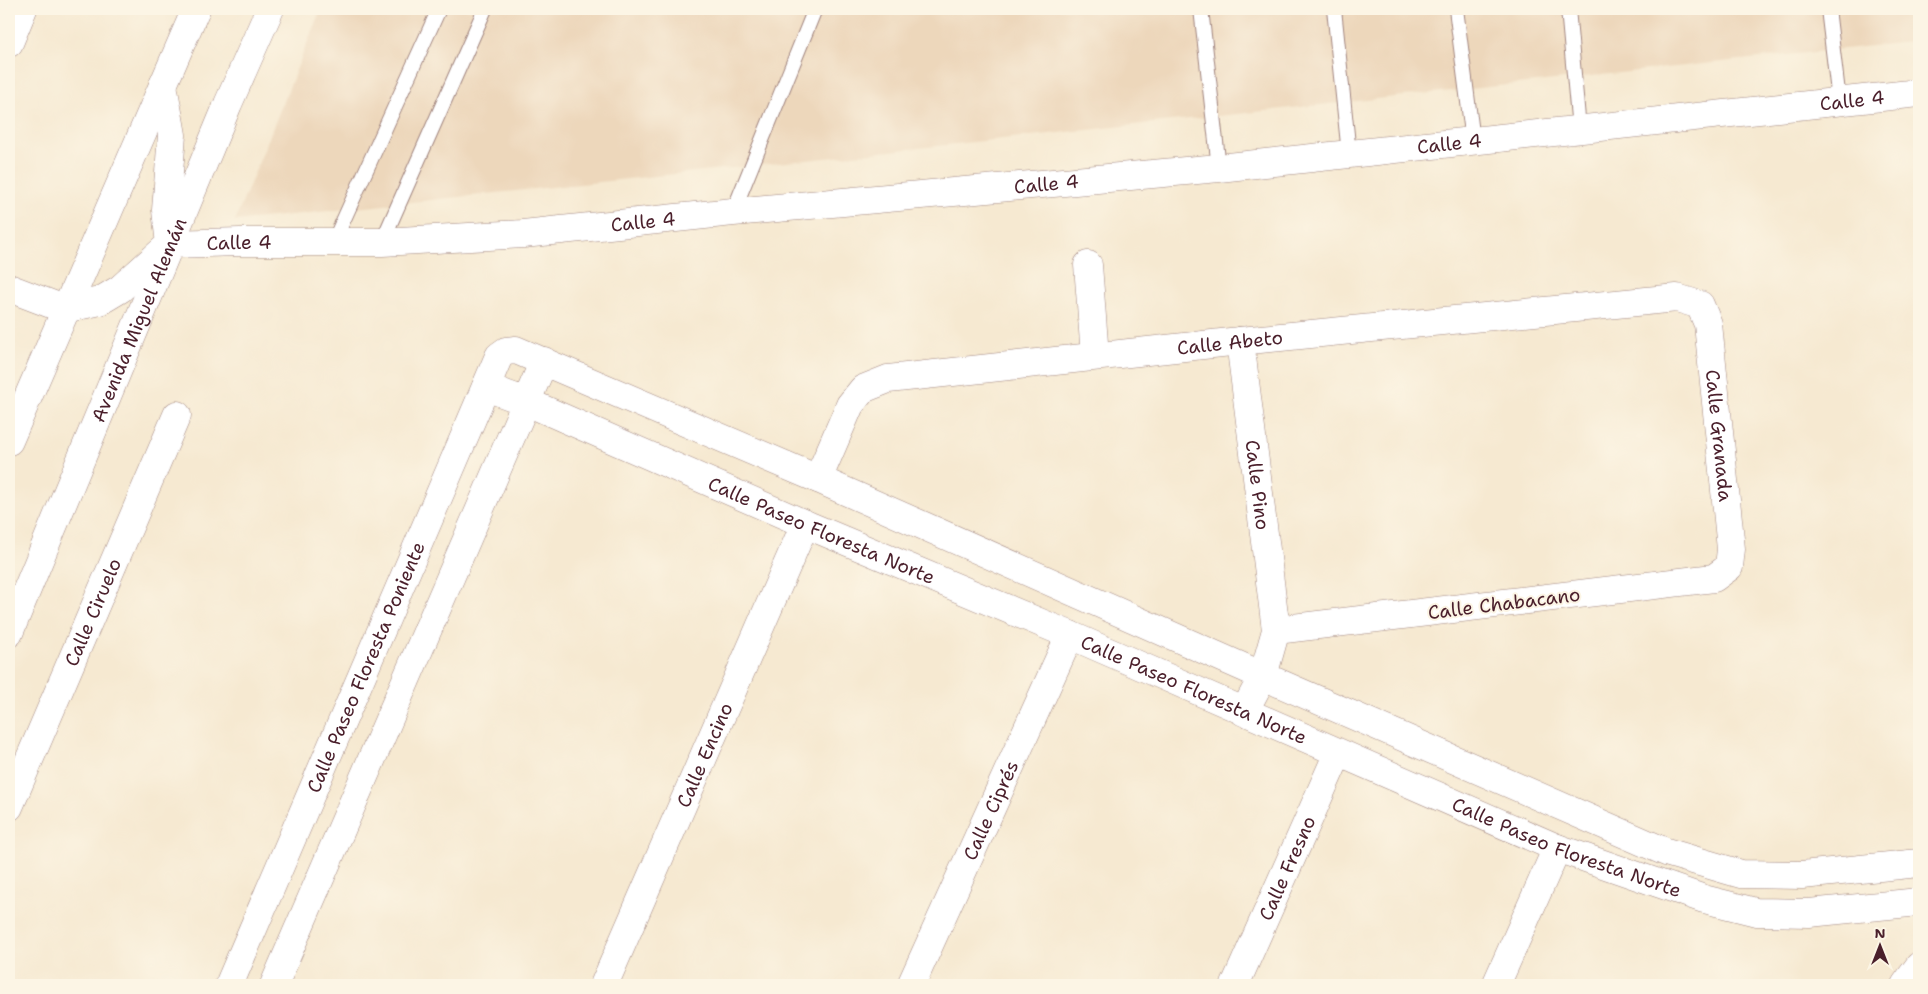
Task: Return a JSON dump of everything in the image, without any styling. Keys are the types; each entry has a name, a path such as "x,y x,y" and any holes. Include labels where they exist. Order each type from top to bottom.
{"street":[{"path":"9,43 24,9"},
{"path":"9,441 64,310 196,9"},
{"name":"Avenida Miguel Alemán","path":"9,632 270,9"},
{"path":"9,288 64,310 100,301 120,289 170,244 166,210 172,135 162,85"},
{"name":"Calle 4","path":"170,244 382,242 523,234 733,212 1219,168 1919,93"},
{"path":"1088,265 1095,356"},
{"name":"Calle Abeto","path":"818,480 850,404 863,388 888,379 1240,341 1677,298 1700,305"},
{"name":"Calle Granada","path":"1700,305 1708,324 1731,549 1729,567"},
{"name":"Calle Pino","path":"1240,341 1276,630"},
{"name":"Calle Paseo Floresta Norte","path":"506,351 516,350 544,361 1666,852 1742,874 1802,875 1919,863"},
{"name":"Calle Paseo Floresta Poniente","path":"230,985 499,356 506,351"},
{"path":"274,985 544,361"},
{"name":"Calle Paseo Floresta Norte","path":"486,388 527,402 805,524 1070,635 1557,848 1704,900 1756,912 1809,913 1919,902"},
{"name":"Calle Ciruelo","path":"9,807 177,415"},
{"name":"Calle Encino","path":"604,985 805,524"},
{"name":"Calle Chabacano","path":"1276,630 1714,578 1729,567"},
{"path":"1244,712 1263,676 1276,630"},
{"name":"Calle Ciprés","path":"911,985 1070,635"},
{"name":"Calle Fresno","path":"1235,985 1338,753"},
{"path":"1496,985 1557,848"},
{"path":"1905,985 1919,966"}],"lane":[{"path":"334,241 439,9"},
{"path":"382,242 485,9"},
{"path":"733,212 815,9"},
{"path":"1201,9 1219,168"},
{"path":"1334,9 1349,154"},
{"path":"1456,9 1473,140"},
{"path":"1568,9 1579,129"},
{"path":"1828,9 1839,101"}],"shaded area":[{"path":"321,9 1919,9 1919,41 235,221"}]}
